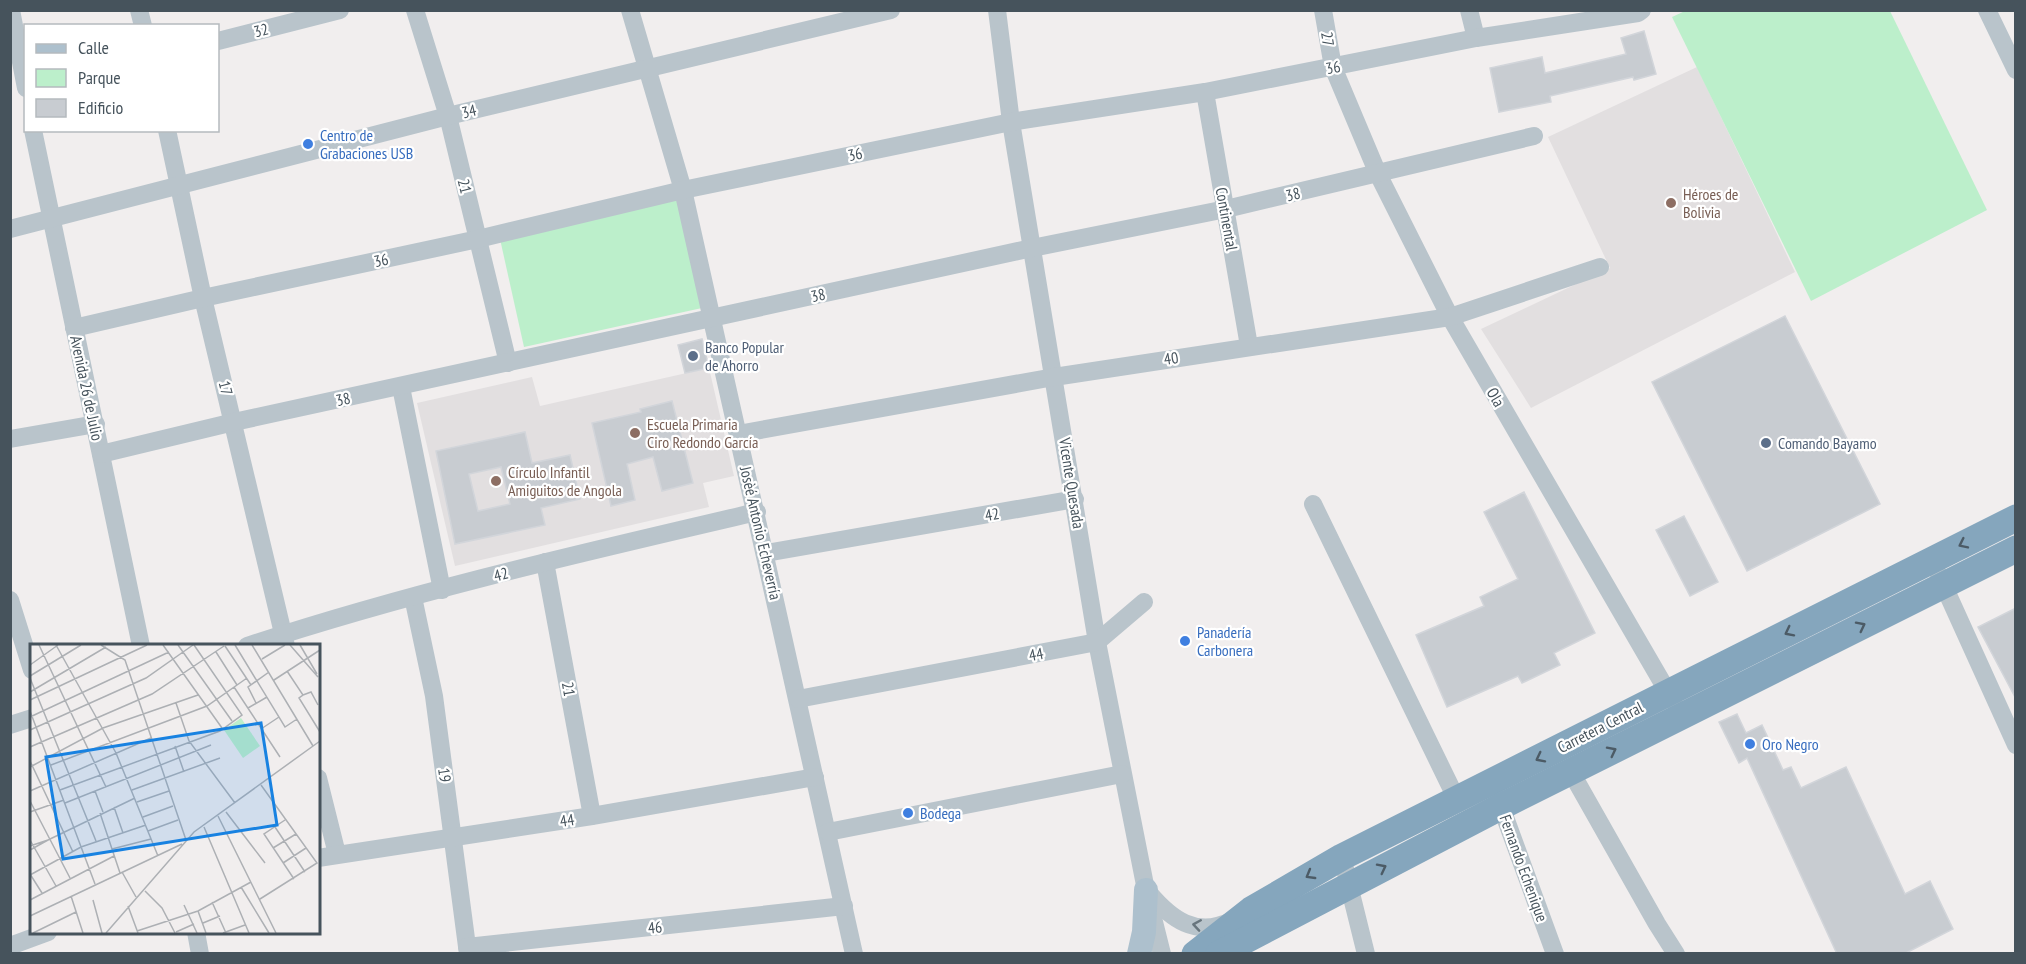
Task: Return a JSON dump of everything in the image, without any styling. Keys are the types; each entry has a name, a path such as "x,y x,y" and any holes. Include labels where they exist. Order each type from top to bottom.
{"highway":[{"name":"Carretera Central","path":"1219,954 1350,885 1669,693 2016,519"},
{"name":"Carretera Central","path":"1196,954 1251,910 1342,857 1457,800 1497,795 1571,772 2016,549"}],"main road":[{"path":"1139,954 1144,932 1146,890"}],"street":[{"path":"11,10 24,82"},
{"name":"32","path":"219,41 340,10"},
{"name":"21","path":"415,10 448,116 508,363"},
{"name":"Josèé Antonio Echeverría","path":"630,10 683,190 757,512 854,954"},
{"name":"34","path":"50,217 448,116 891,10"},
{"name":"Vicente Quesada","path":"997,10 1011,122 1097,642 1146,890 1162,954"},
{"name":"27","path":"1323,10 1333,67"},
{"path":"1469,10 1476,38"},
{"name":"36","path":"74,328 478,239 683,190 1011,122 1205,92 1476,38 1638,13 1642,10"},
{"path":"1987,10 2014,60"},
{"name":"Ola","path":"1333,67 1378,174 1450,317 1682,716"},
{"name":"Continental","path":"1205,92 1249,346"},
{"name":"Avenida 26 de Julio","path":"33,132 141,644"},
{"name":"17","path":"167,132 203,298 284,640"},
{"name":"38","path":"101,454 234,422 1032,248 1226,209 1534,136"},
{"path":"10,229 50,217"},
{"name":"40","path":"738,434 1054,377 1450,317 1600,267"},
{"path":"401,387 442,590"},
{"path":"10,439 96,424"},
{"name":"42","path":"766,553 1075,499"},
{"path":"1313,504 1457,800"},
{"name":"42","path":"259,644 284,640 413,597 545,562 757,512"},
{"path":"1932,560 2016,745"},
{"name":"21","path":"545,562 592,816"},
{"name":"19","path":"413,597 434,696 468,950"},
{"path":"10,600 30,664"},
{"path":"1097,642 1144,602"},
{"name":"44","path":"798,699 1097,642"},
{"path":"10,725 30,719"},
{"path":"1571,772 1676,954"},
{"path":"828,832 1122,774"},
{"name":"44","path":"320,858 592,816 815,777"},
{"path":"320,786 337,854"},
{"name":"Fernando Echenique","path":"1497,795 1555,954"},
{"path":"1342,857 1366,954"},
{"path":"1146,890 1166,914 1193,925 1210,927 1227,922 1251,910"},
{"name":"46","path":"468,950 844,906"},
{"path":"10,946 45,934"},
{"path":"196,934 200,954"}],"shaded area":[{"name":"Héroes de Bolivia","path":"1697,67 1795,272 1531,408 1481,329 1610,268 1548,137"},
{"path":"709,368 734,476 703,483 709,507 455,566 417,403 532,377 540,406"}],"green space":[{"path":"1685,11 1890,11 1987,210 1811,301 1672,17"},
{"path":"678,199 702,308 524,347 500,239"}],"building":[{"path":"1644,31 1656,74 1550,96 1551,102 1499,112 1490,68 1542,57 1545,73 1626,54 1621,38"},
{"name":"Comando Bayamo","path":"1785,316 1880,504 1747,571 1652,382"},
{"name":"Banco Popular de Ahorro","path":"702,339 709,368 685,373 678,345"},
{"path":"672,401 693,483 662,491 653,457 627,464 635,500 611,506 592,423 641,412 640,409"},
{"path":"525,432 532,463 570,455 580,499 541,508 545,525 455,544 436,451","holes":["501,467 510,504 478,511 469,474"]},
{"path":"1524,492 1595,633 1554,653 1560,665 1522,683 1518,676 1447,707 1416,635 1484,606 1480,597 1518,579 1484,512"},
{"path":"1684,516 1718,582 1690,596 1656,530"},
{"path":"2016,608 2016,699 1978,627"},
{"path":"1737,714 1746,733 1762,725 1783,770 1791,767 1801,788 1846,767 1905,894 1930,881 1953,929 1904,954 1837,954 1747,758 1739,763 1719,722"}],"place":[{"name":"Centro de Grabaciones USB","path":"308,144"},
{"name":"Héroes de Bolivia","path":"1671,203"},
{"name":"Banco Popular de Ahorro","path":"693,356"},
{"name":"Escuela Primaria Ciro Redondo García","path":"635,433"},
{"name":"Comando Bayamo","path":"1766,443"},
{"name":"Círculo Infantil Amiguitos de Angola","path":"496,481"},
{"name":"Panadería Carbonera","path":"1185,641"},
{"name":"Oro Negro","path":"1750,744"},
{"name":"Bodega","path":"908,813"}]}
